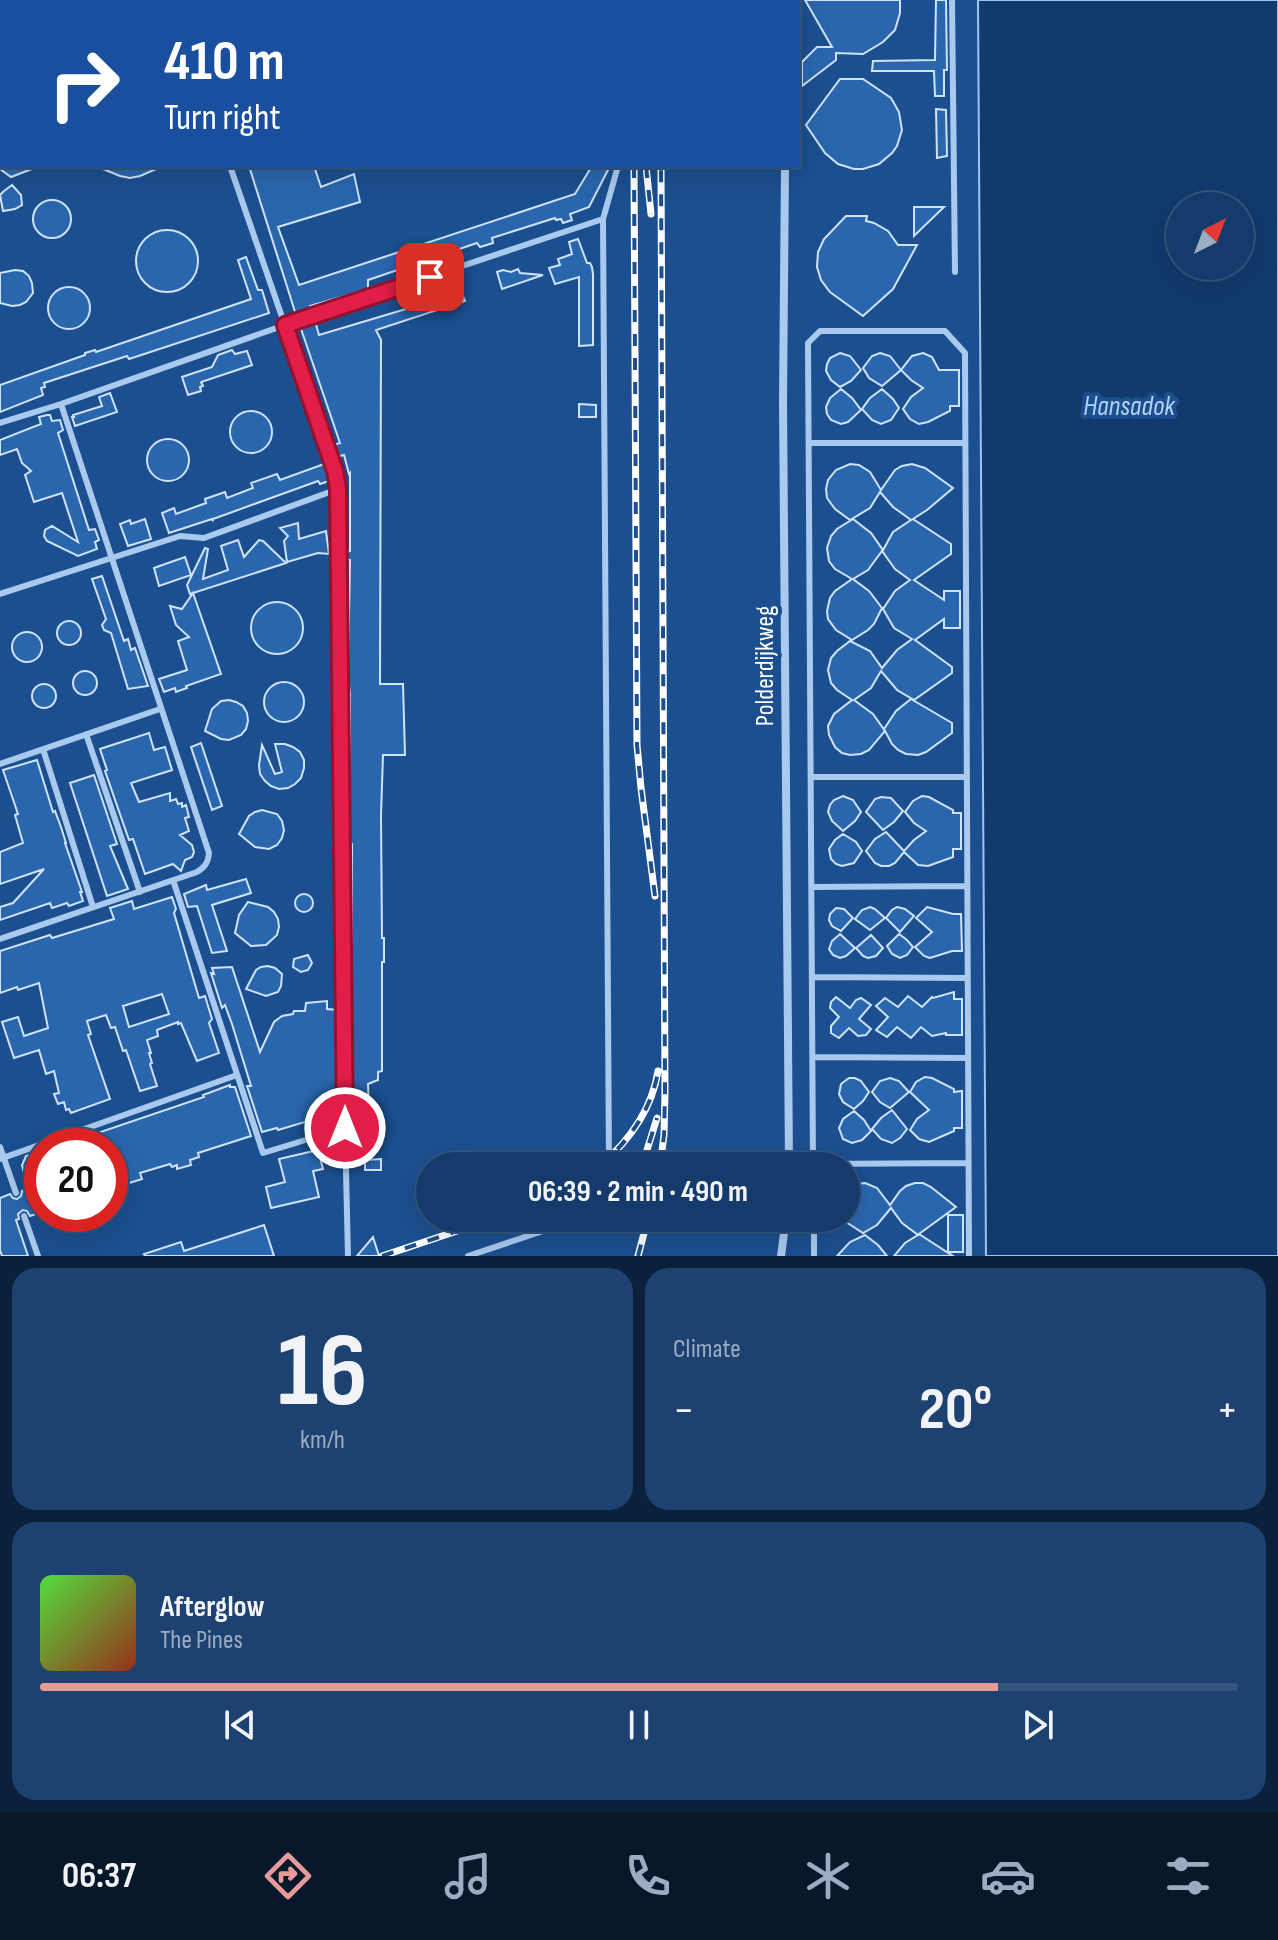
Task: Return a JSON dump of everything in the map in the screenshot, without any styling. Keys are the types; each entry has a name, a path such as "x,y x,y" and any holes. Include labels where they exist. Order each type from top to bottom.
{"street":[{"name":"Polderdijkweg","path":"785,168 783,418 789,1152"},
{"path":"781,1256 784,1232"}],"lane":[{"path":"952,0 955,272"},
{"path":"231,168 335,471 338,489 348,1256"},
{"path":"609,1152 603,219 617,168"},
{"path":"0,423 603,219"},
{"path":"813,1152 808,343 820,331 945,331 965,353 969,1256"},
{"path":"0,939 204,868 209,853 61,404"},
{"path":"809,443 964,443"},
{"path":"0,594 180,536 204,538 338,489"},
{"path":"0,764 160,709"},
{"path":"86,734 140,892"},
{"path":"43,749 93,907"},
{"path":"811,777 966,777"},
{"path":"173,880 263,1153 345,1128"},
{"path":"812,887 967,886"},
{"path":"812,977 967,978"},
{"path":"813,1057 968,1058"},
{"path":"2,1159 237,1075"},
{"path":"0,1147 16,1193"},
{"path":"860,1164 968,1163"},
{"path":"30,1232 38,1256"},
{"path":"468,1256 540,1232"},
{"path":"814,1232 814,1256"}],"water":[{"name":"Hansadok","path":"978,0 1278,0 1278,1256 986,1256"}],"building":[{"path":"805,0 900,0 900,13 895,30 883,42 863,54 836,53 836,60 802,86 802,62 817,47 832,47"},
{"path":"936,0 946,0 947,70 944,70 944,96 935,96 934,71 872,71 873,61 935,60"},
{"path":"840,79 863,79 891,98 899,112 902,130 897,146 879,164 854,169 838,164 825,153 806,125"},
{"path":"936,109 946,110 947,156 937,158"},
{"path":"0,168 34,168 11,177"},
{"path":"101,168 158,168 140,176 120,176"},
{"path":"250,168 315,168 321,187 354,174 360,202 278,227 299,285 575,194 591,168 609,168 589,207 570,214 572,220 563,223 555,218 492,238 493,243 480,247 477,243 368,280 368,289 310,306 311,310 296,315"},
{"path":"12,185 21,195 22,205 3,211 0,195"},
{"path":"52,200 65,206 71,219 65,232 52,238 39,232 33,219 39,206"},
{"path":"914,207 944,207 914,236"},
{"path":"846,216 867,216 866,221 888,231 898,245 917,245 893,289 863,316 830,292 821,280 817,267 818,252 824,239"},
{"path":"167,230 189,239 198,261 189,283 167,292 145,283 136,261 145,239"},
{"path":"578,239 593,274 593,345 579,346 579,277 555,284 549,268 560,265 558,259 572,254 569,242"},
{"path":"246,257 269,313 44,383 45,387 41,388 43,395 0,412 0,385 85,353 96,352 251,299 238,260"},
{"path":"518,269 520,273 543,275 502,289 497,272"},
{"path":"15,270 29,276 33,293 20,305 0,303 0,273"},
{"path":"457,283 465,301 376,330 381,340 380,684 403,684 405,755 383,755 382,1071 378,1072 378,1080 368,1084 369,1110 351,1115 350,560 345,559 345,552 350,551 350,473 344,455 336,457 333,445 340,443 300,326 315,321 319,335 446,297 443,289"},
{"path":"69,287 84,293 90,308 84,323 69,329 54,323 48,308 54,293"},
{"path":"232,350 235,354 247,351 252,365 201,382 201,391 188,395 182,377 212,367 218,355"},
{"path":"840,353 850,356 861,370 840,387 826,371 830,358"},
{"path":"880,353 890,356 901,370 882,386 869,378 863,368 872,356"},
{"path":"923,353 932,357 939,370 959,370 959,406 950,406 950,411 919,424 910,419 903,409 911,397 923,388 901,370 912,356"},
{"path":"841,389 861,410 841,424 831,420 826,407 830,398"},
{"path":"882,389 899,408 891,420 881,424 872,420 862,409"},
{"path":"110,393 117,412 75,426 73,415 102,406 99,397"},
{"path":"579,404 596,405 596,417 579,417"},
{"path":"251,411 266,417 272,432 266,447 251,453 236,447 230,432 236,417"},
{"path":"50,415 52,421 60,420 63,430 58,433 89,530 95,529 99,540 95,542 97,549 78,556 47,541 44,536 45,530 52,526 78,542 62,493 34,502 25,475 31,471 22,463 17,449 0,455 0,440 41,424 39,417"},
{"path":"168,439 183,445 189,460 183,475 168,481 153,475 147,460 153,445"},
{"path":"324,464 329,481 320,484 318,481 213,521 169,533 162,513 174,508 176,514 225,492 227,498 253,488 251,483 277,474 280,480"},
{"path":"850,464 859,465 870,472 881,490 895,470 912,464 925,468 953,488 913,519 951,544 951,554 914,580 944,600 944,591 960,591 960,628 944,628 944,619 915,640 952,667 952,673 914,700 897,690 881,671 871,688 854,700 873,714 885,731 869,750 850,755 835,747 829,735 828,726 834,714 852,700 831,683 828,670 831,658 850,641 870,651 882,668 897,650 912,639 894,628 883,609 895,591 910,580 895,569 882,551 868,570 853,579 869,591 882,608 874,624 852,640 836,630 828,619 830,598 852,579 835,569 829,561 827,548 831,536 853,519 871,533 883,550 893,532 911,520 893,507 880,492 870,508 850,520 835,509 827,498 828,480 836,470"},
{"path":"145,519 151,539 128,546 120,524"},
{"path":"298,523 299,539 326,531 329,554 318,553 287,562 284,541 288,536 280,528"},
{"path":"238,540 244,557 259,540 286,563 190,594 187,585 205,548 208,549 203,579 228,570 221,546"},
{"path":"185,557 191,575 159,586 154,568"},
{"path":"102,576 124,641 128,639 131,650 135,648 148,686 128,689 111,633 104,630 102,625 106,619 92,579"},
{"path":"193,593 221,674 176,692 175,688 164,692 159,679 187,670 178,641 189,637 176,625 170,606 182,609"},
{"path":"277,602 296,609 303,628 296,647 277,654 258,647 251,628 258,609"},
{"path":"69,621 80,628 81,633 74,644 69,645 58,638 57,633 64,622"},
{"path":"27,632 38,636 42,647 38,658 27,662 16,658 12,647 16,636"},
{"path":"85,671 96,678 97,683 90,694 85,695 74,688 73,683 80,672"},
{"path":"284,682 298,688 304,702 298,716 284,722 270,716 264,702 270,688"},
{"path":"44,684 53,687 56,696 53,705 44,708 35,705 32,696 35,687"},
{"path":"911,699 952,723 952,733 918,755 898,750 884,729 896,711"},
{"path":"229,700 243,706 248,721 241,735 229,740 205,731 212,709 221,701"},
{"path":"149,733 154,750 165,747 172,770 131,783 139,802 170,793 170,801 176,799 182,807 186,805 189,817 185,818 189,831 180,835 192,845 194,852 192,857 185,860 181,871 173,864 145,874 133,839 129,840 105,771 100,749"},
{"path":"201,743 222,806 212,810 191,747"},
{"path":"275,744 293,747 304,760 301,778 288,788 271,786 260,774 262,745 275,774 282,772"},
{"path":"37,760 83,901 52,908 50,903 0,920 0,907 13,903 44,869 0,884 0,852 23,843 15,815 18,814 3,770"},
{"path":"94,775 117,844 110,846 128,889 107,896 70,783"},
{"path":"843,796 853,800 861,812 843,831 832,821 828,812 834,800"},
{"path":"922,796 953,810 953,813 961,813 961,849 953,849 953,857 928,866 918,865 904,852 889,866 875,863 866,851 875,839 886,832 904,851 926,831 905,812 913,801"},
{"path":"891,798 903,811 883,830 866,812 875,799"},
{"path":"262,810 277,814 284,830 277,845 269,849 255,847 239,834 249,816"},
{"path":"843,834 856,842 862,851 854,863 842,866 831,859 829,849"},
{"path":"246,879 251,893 212,905 227,951 212,953 197,906 188,907 184,894 206,885 207,890"},
{"path":"304,894 313,903 304,912 295,903"},
{"path":"172,897 199,998 205,996 212,1019 209,1023 219,1053 197,1061 181,1023 157,1030 158,1036 147,1040 157,1086 140,1091 126,1050 123,1051 115,1027 111,1028 106,1015 87,1021 91,1034 88,1035 110,1099 71,1113 69,1109 66,1110 64,1102 58,1104 54,1094 59,1093 54,1071 46,1074 39,1050 14,1058 2,1022 18,1017 24,1036 48,1028 39,983 0,993 0,951 114,919 110,908 132,901 134,909","holes":["162,994 169,1014 129,1027 123,1006"]},
{"path":"248,902 268,907 278,919 277,935 266,945 251,946 235,933 239,915"},
{"path":"870,907 885,918 870,930 855,919 862,910"},
{"path":"897,907 914,916 900,932 886,918"},
{"path":"927,907 961,914 962,951 930,958 915,947 932,932 916,918"},
{"path":"836,908 844,909 853,918 841,931 829,920"},
{"path":"840,934 855,948 840,958 829,949"},
{"path":"899,934 913,947 900,958 892,954 887,946"},
{"path":"871,935 883,948 876,956 868,958 856,948"},
{"path":"308,955 312,963 308,970 301,972 293,967 294,959"},
{"path":"268,966 282,974 278,992 266,996 246,989 256,970"},
{"path":"232,967 260,1052 274,1022 294,1011 305,1011 306,1003 327,1001 327,1009 338,1010 339,1115 262,1132 232,1024 225,1005 222,1008 211,973 214,974 212,968"},
{"path":"954,992 954,999 962,999 962,1035 946,1033 932,1036 921,1027 911,1038 897,1027 887,1037 876,1030 888,1017 876,1006 885,998 898,1007 908,996 922,1007 932,997"},
{"path":"836,997 850,1008 861,998 871,1005 859,1019 871,1029 866,1035 858,1036 849,1028 839,1038 831,1033 831,1026 839,1017 830,1008"},
{"path":"925,1077 954,1089 954,1092 962,1091 962,1128 954,1128 954,1131 929,1142 919,1139 910,1130 917,1119 929,1110 910,1092 916,1082"},
{"path":"849,1078 861,1081 869,1092 854,1109 843,1102 839,1094 841,1084"},
{"path":"890,1078 899,1081 909,1092 890,1108 872,1092 880,1081"},
{"path":"230,1085 235,1087 251,1136 198,1153 199,1157 190,1160 191,1165 177,1169 177,1165 172,1167 170,1164 140,1173 142,1179 128,1183 128,1128 112,1128"},
{"path":"892,1110 907,1129 892,1143 881,1139 872,1129"},
{"path":"854,1111 871,1131 862,1140 852,1143 843,1139 839,1128 843,1119"},
{"path":"318,1150 323,1169 313,1171 319,1197 271,1208 266,1187 285,1182 279,1159"},
{"path":"381,1159 381,1170 365,1170 365,1160"},
{"path":"923,1183 931,1187 956,1207 919,1234 953,1256 894,1256 905,1243 918,1235 902,1223 891,1208 877,1225 863,1233 860,1231 860,1184 877,1188 890,1205 906,1186"},
{"path":"22,1191 24,1210 16,1220 28,1256 2,1256 0,1198 10,1194 17,1199"},
{"path":"948,1215 963,1215 963,1252 948,1252"},
{"path":"264,1225 274,1256 144,1254 181,1242 184,1251"},
{"path":"865,1235 887,1256 837,1256 850,1242"},
{"path":"373,1237 379,1256 357,1256"}],"railway":[{"path":"634,168 637,745 655,896"},
{"path":"646,168 651,214"},
{"path":"661,168 665,1092 662,1152"},
{"path":"614,1152 645,1111 658,1071"},
{"path":"646,1152 657,1118"},
{"path":"382,1256 454,1232"},
{"path":"638,1256 644,1232"}],"route":[{"path":"345,1128 340,515 335,471 285,325 430,277"}]}
